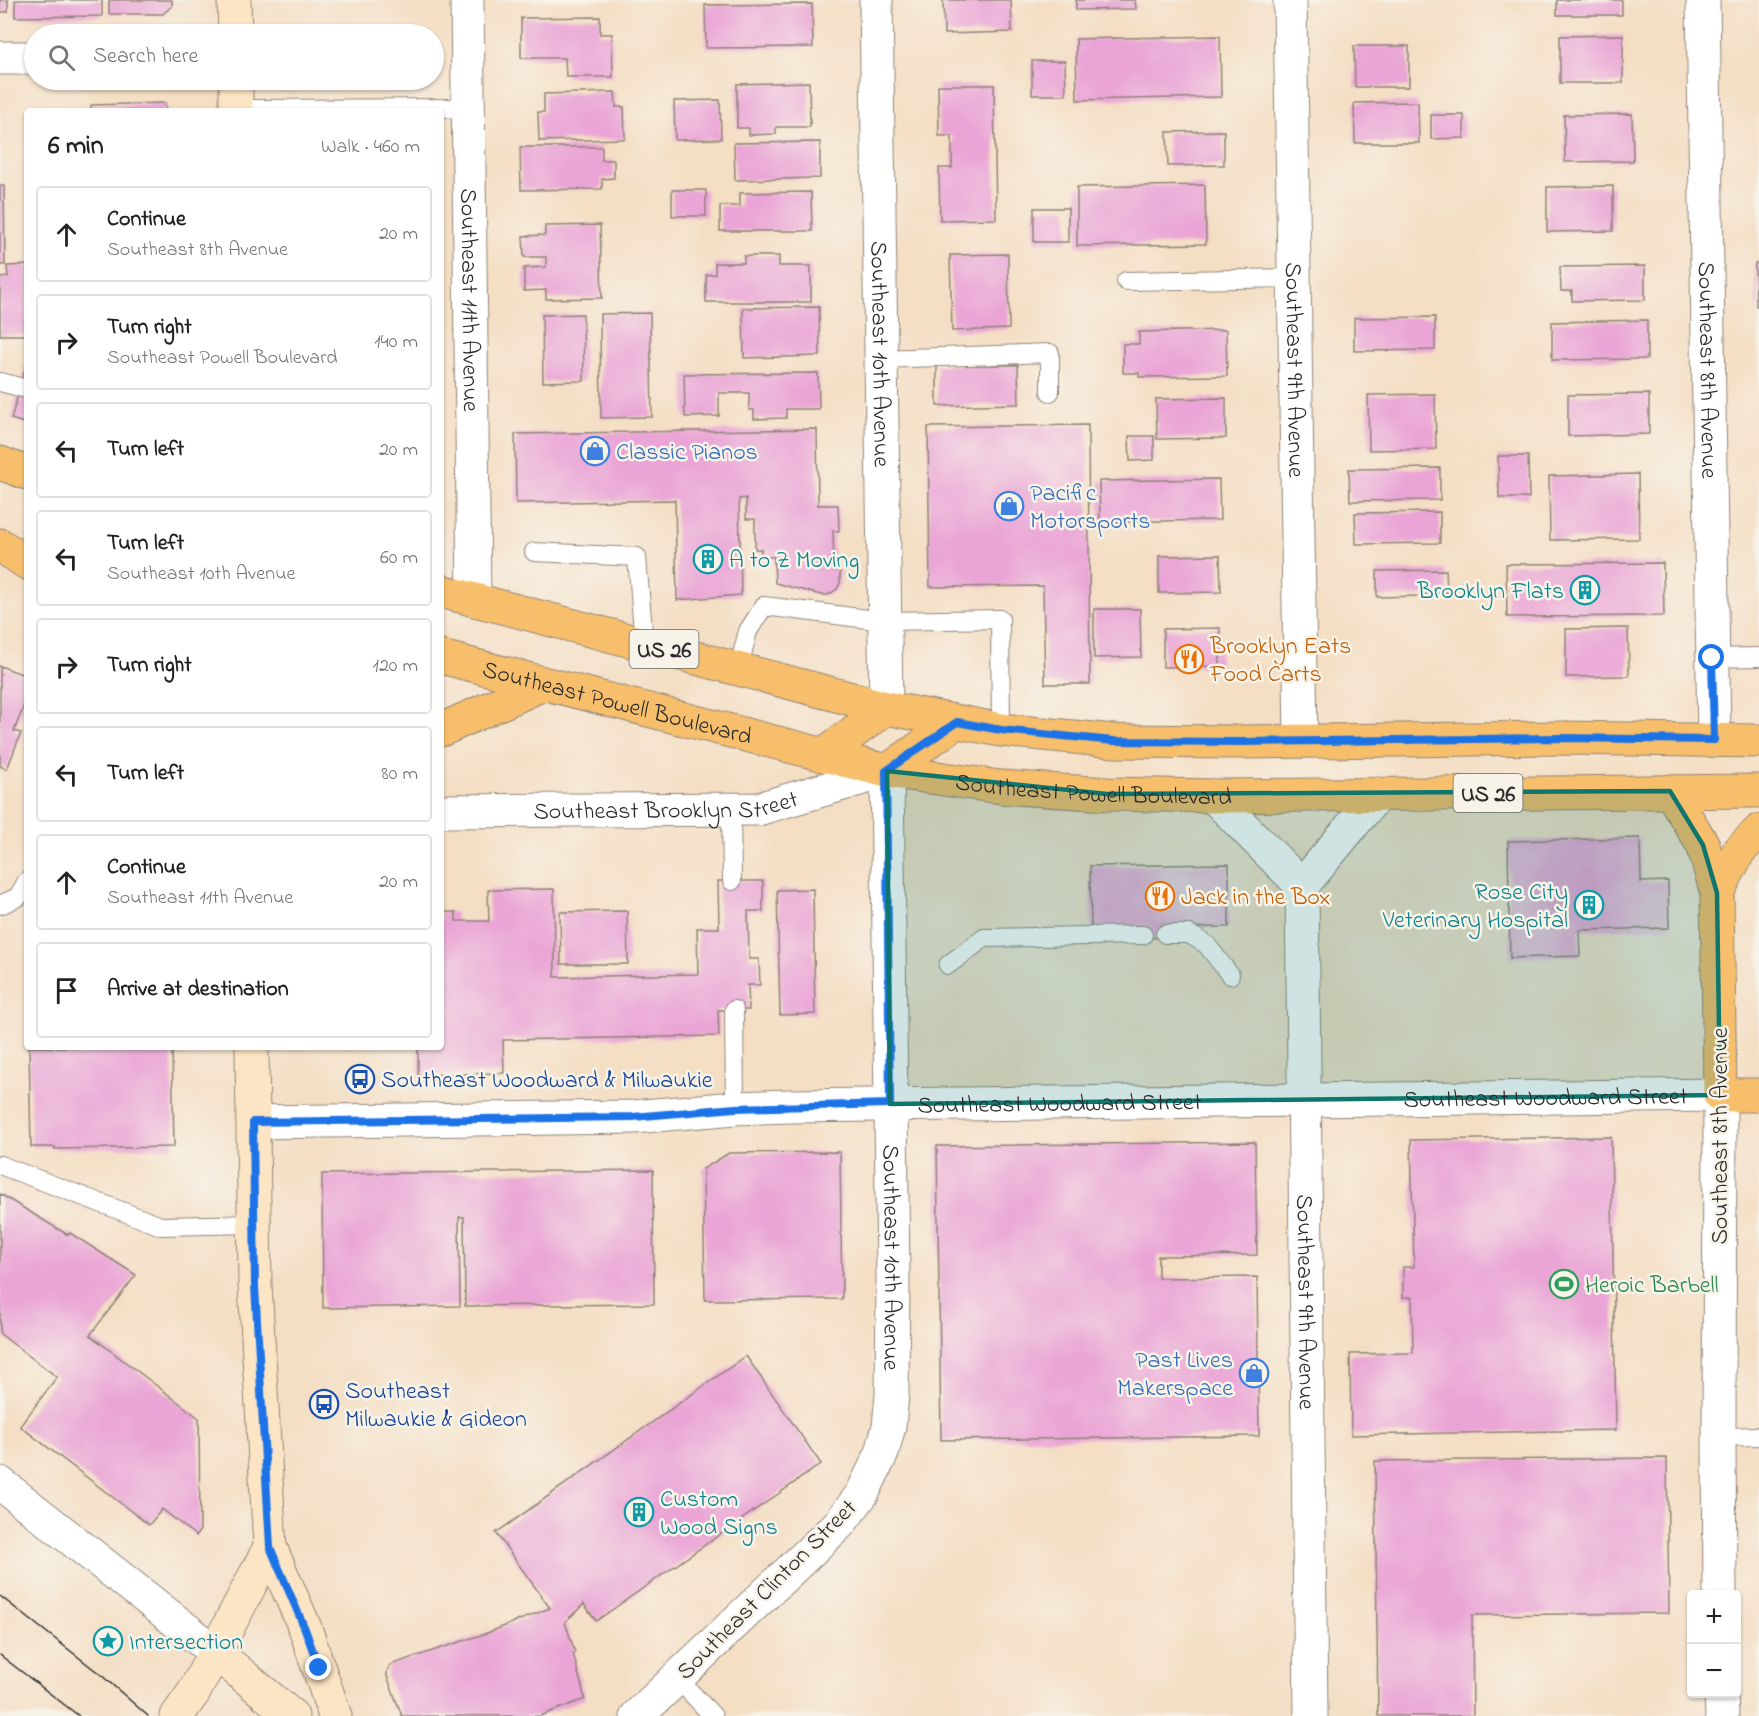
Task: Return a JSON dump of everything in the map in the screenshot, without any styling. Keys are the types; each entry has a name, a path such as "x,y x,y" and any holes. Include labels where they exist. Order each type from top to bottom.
{"main road":[{"path":"234,0 235,24"},
{"path":"0,463 24,472"},
{"path":"0,541 24,547"},
{"path":"0,545 24,561"},
{"name":"Southeast Powell Boulevard","path":"444,592 886,708 1001,730 1114,741 1561,738 1759,741"},
{"name":"Southeast Powell Boulevard","path":"444,658 886,771 942,780 1107,794 1213,796 1759,791"},
{"path":"444,729 543,684"},
{"path":"823,755 886,708"},
{"path":"886,771 957,722"},
{"path":"1670,791 1703,845 1717,893"},
{"path":"1717,893 1739,851 1759,831"},
{"name":"Southeast 8th Avenue","path":"1717,893 1720,1095"},
{"path":"252,1050 255,1286 270,1547 305,1629 335,1716"},
{"name":"Southeast Woodward Street","path":"1720,1095 1759,1095"},
{"path":"177,1716 194,1692 270,1547"},
{"path":"215,1652 292,1716"}],"street":[{"name":"Southeast 11th Avenue","path":"467,0 474,600"},
{"name":"Southeast 10th Avenue","path":"876,0 886,708"},
{"name":"Southeast 9th Avenue","path":"1290,0 1301,741"},
{"name":"Southeast 8th Avenue","path":"1703,0 1714,740"},
{"path":"0,58 24,58"},
{"name":"Southeast 10th Avenue","path":"882,1453 889,1426 892,1395 893,1278 886,771"},
{"name":"Southeast Brooklyn Street","path":"444,811 758,809 886,771"},
{"path":"1213,796 1302,886 1378,794"},
{"name":"Southeast 9th Avenue","path":"1302,886 1311,1716"},
{"name":"Southeast 8th Avenue","path":"1720,1095 1720,1590"},
{"name":"Southeast Woodward Street","path":"253,1122 633,1117 735,1108 890,1104 1720,1095"},
{"name":"Southeast Clinton Street","path":"637,1716 840,1523 862,1494 882,1453"},
{"path":"0,1483 215,1652"},
{"path":"1721,1698 1722,1716"}],"lane":[{"path":"236,100 468,108"},
{"path":"1126,281 1294,278"},
{"path":"881,359 1050,354 1050,392"},
{"path":"0,382 24,388"},
{"path":"534,552 637,557 644,644"},
{"path":"738,670 748,631 764,606 884,621 1000,619 1001,730"},
{"path":"1712,658 1759,657"},
{"path":"730,809 732,881"},
{"path":"0,905 18,897 24,886"},
{"path":"1165,934 1189,934 1207,945 1230,975"},
{"path":"948,965 984,938 1143,935"},
{"path":"734,1010 735,1108"},
{"path":"0,1165 161,1226 254,1224"},
{"path":"1719,1437 1759,1436"},
{"path":"677,1678 712,1716"}],"highlighted area":[{"path":"887,771 1107,794 1670,791 1703,845 1717,893 1720,1095 890,1104"}],"building":[{"path":"0,0 8,0 8,12 0,12"},
{"path":"15,0 102,0 102,16 15,17"},
{"path":"109,0 172,0 172,6 163,14 109,14"},
{"path":"943,0 1011,0 1012,32 944,34"},
{"path":"1076,0 1135,0 1136,9 1076,10"},
{"path":"1557,0 1622,0 1622,15 1557,15"},
{"path":"812,4 813,47 706,48 705,5"},
{"path":"600,17 600,34 612,34 613,77 566,77 565,58 521,58 521,18"},
{"path":"1623,35 1623,83 1560,83 1560,36"},
{"path":"1220,36 1221,97 1077,100 1076,39"},
{"path":"1354,46 1409,46 1409,87 1355,87"},
{"path":"1032,61 1065,61 1066,95 1032,95"},
{"path":"809,82 810,127 776,127 776,134 749,135 749,128 737,128 737,84"},
{"path":"938,85 994,85 996,219 940,220 939,168 952,168 952,136 939,136"},
{"path":"615,92 616,107 624,107 625,139 539,141 538,112 544,112 544,94"},
{"path":"720,100 721,139 675,140 674,101"},
{"path":"1418,102 1419,143 1355,143 1354,103"},
{"path":"165,103 166,108 91,108 91,105"},
{"path":"1632,114 1633,161 1565,162 1564,115"},
{"path":"1431,115 1464,115 1464,138 1431,139"},
{"path":"1224,131 1224,165 1168,166 1167,132"},
{"path":"820,142 820,178 735,180 734,143"},
{"path":"520,147 602,147 602,160 614,160 614,178 602,179 602,189 521,190"},
{"path":"1205,185 1206,244 1077,246 1077,187"},
{"path":"0,186 4,186 5,265 0,265"},
{"path":"1613,186 1613,231 1547,232 1547,187"},
{"path":"672,190 706,190 706,216 672,216"},
{"path":"811,192 812,231 720,231 720,206 740,206 740,193"},
{"path":"1034,208 1068,208 1068,242 1034,242"},
{"path":"600,225 602,298 546,299 546,290 524,291 524,268 546,267 546,257 524,257 523,236 545,235 545,226"},
{"path":"1008,254 1009,329 952,331 950,255"},
{"path":"744,256 779,256 779,266 811,266 811,302 706,302 706,275 715,274 715,263 744,263"},
{"path":"1755,263 1759,263 1759,306 1756,306"},
{"path":"24,265 24,335 0,335 0,278 8,277 7,266"},
{"path":"1645,266 1645,300 1572,301 1572,291 1561,291 1560,267"},
{"path":"819,307 820,356 744,358 743,308"},
{"path":"650,313 652,417 601,418 600,314"},
{"path":"583,314 584,381 543,382 542,315"},
{"path":"1435,317 1435,350 1354,351 1354,318"},
{"path":"1647,320 1647,359 1552,360 1552,322"},
{"path":"1226,330 1227,376 1139,377 1139,373 1123,373 1123,344 1139,344 1139,332"},
{"path":"937,365 1018,365 1019,404 937,406"},
{"path":"24,373 24,423 11,419"},
{"path":"818,373 819,409 786,409 786,418 754,419 754,410 749,410 749,393 719,393 719,416 685,417 684,374"},
{"path":"1435,394 1436,449 1369,450 1368,395"},
{"path":"1649,394 1649,434 1568,436 1568,395"},
{"path":"1226,398 1226,438 1157,439 1156,399"},
{"name":"Pacific Motorsports","path":"1088,425 1090,684 1045,684 1043,586 930,587 928,427"},
{"path":"817,429 818,505 838,505 839,531 833,531 834,571 840,571 840,583 837,589 828,595 775,583 774,557 761,557 761,549 755,549 755,519 746,519 746,498 739,499 741,595 677,600 675,500 516,503 515,434"},
{"path":"1129,436 1154,436 1154,460 1130,461"},
{"path":"1498,456 1528,456 1529,498 1499,498"},
{"path":"1440,468 1440,500 1350,501 1349,469"},
{"path":"1638,474 1639,539 1550,540 1549,476"},
{"path":"1219,479 1220,520 1100,522 1099,481"},
{"path":"1440,512 1440,543 1356,544 1355,513"},
{"path":"1220,555 1221,592 1159,593 1159,556"},
{"name":"Brooklyn Flats","path":"1663,563 1664,616 1507,617 1506,564"},
{"path":"1446,570 1447,593 1377,597 1377,571"},
{"path":"1094,609 1140,609 1141,657 1094,658"},
{"path":"1220,628 1220,666 1163,667 1163,629"},
{"path":"1628,628 1629,676 1566,677 1566,629"},
{"path":"0,666 24,675 24,706 14,731 21,733 7,769 0,766"},
{"name":"Rose City Veterinary Hospital","path":"1640,838 1641,882 1668,881 1669,928 1579,930 1580,956 1510,958 1508,841"},
{"name":"Jack in the Box","path":"1229,864 1229,927 1165,928 1165,937 1143,938 1091,929 1090,866"},
{"path":"718,881 763,881 763,911 748,911 749,959 759,959 760,985 748,985 749,1010 718,1010 719,1036 503,1040 504,1073 418,1075 418,1050 444,1050 444,912 456,912 456,921 489,921 488,890 554,889 555,977 698,974 697,928 719,928"},
{"path":"813,889 815,1014 780,1015 777,890"},
{"path":"627,911 628,964 561,964 560,912"},
{"path":"29,1050 172,1050 174,1147 55,1149 55,1147 31,1147"},
{"path":"1611,1137 1616,1430 1351,1435 1350,1354 1413,1353 1412,1297 1403,1297 1403,1267 1414,1267 1411,1140"},
{"path":"1255,1142 1257,1255 1158,1256 1158,1278 1257,1277 1259,1436 941,1440 937,1146"},
{"path":"840,1152 842,1299 705,1300 703,1169 729,1153"},
{"path":"653,1170 654,1304 465,1306 464,1217 459,1217 460,1306 323,1308 322,1174"},
{"path":"0,1194 68,1235 70,1233 136,1275 90,1335 199,1418 200,1530 196,1536 162,1509 149,1525 20,1426 57,1377 0,1334"},
{"path":"746,1356 821,1464 596,1621 584,1604 565,1622 575,1652 573,1653 585,1699 540,1716 402,1716 387,1676 390,1665 487,1633 550,1608 496,1533"},
{"path":"1667,1458 1669,1613 1472,1615 1473,1716 1378,1716 1375,1461"}],"tram line":[{"path":"0,1596 100,1674 148,1716"},
{"path":"0,1655 79,1716"}],"place":[{"name":"Classic Pianos","path":"595,451"},
{"name":"Pacific Motorsports","path":"1009,506"},
{"name":"A to Z Moving","path":"708,559"},
{"name":"Brooklyn Flats","path":"1585,590"},
{"name":"Brooklyn Eats Food Carts","path":"1189,659"},
{"name":"Jack in the Box","path":"1160,896"},
{"name":"Rose City Veterinary Hospital","path":"1589,905"},
{"name":"Southeast Woodward & Milwaukie","path":"360,1079"},
{"name":"Heroic Barbell","path":"1564,1284"},
{"name":"Past Lives Makerspace","path":"1254,1373"},
{"name":"Southeast Milwaukie & Gideon","path":"324,1404"},
{"name":"Custom Wood Signs","path":"639,1512"},
{"name":"Intersection","path":"108,1641"}],"route":[{"path":"319,1668 270,1547 255,1286 253,1122 633,1117 735,1108 890,1104 886,771 957,722 1001,730 1114,741 1242,742 1561,738 1714,740 1712,658"}]}
